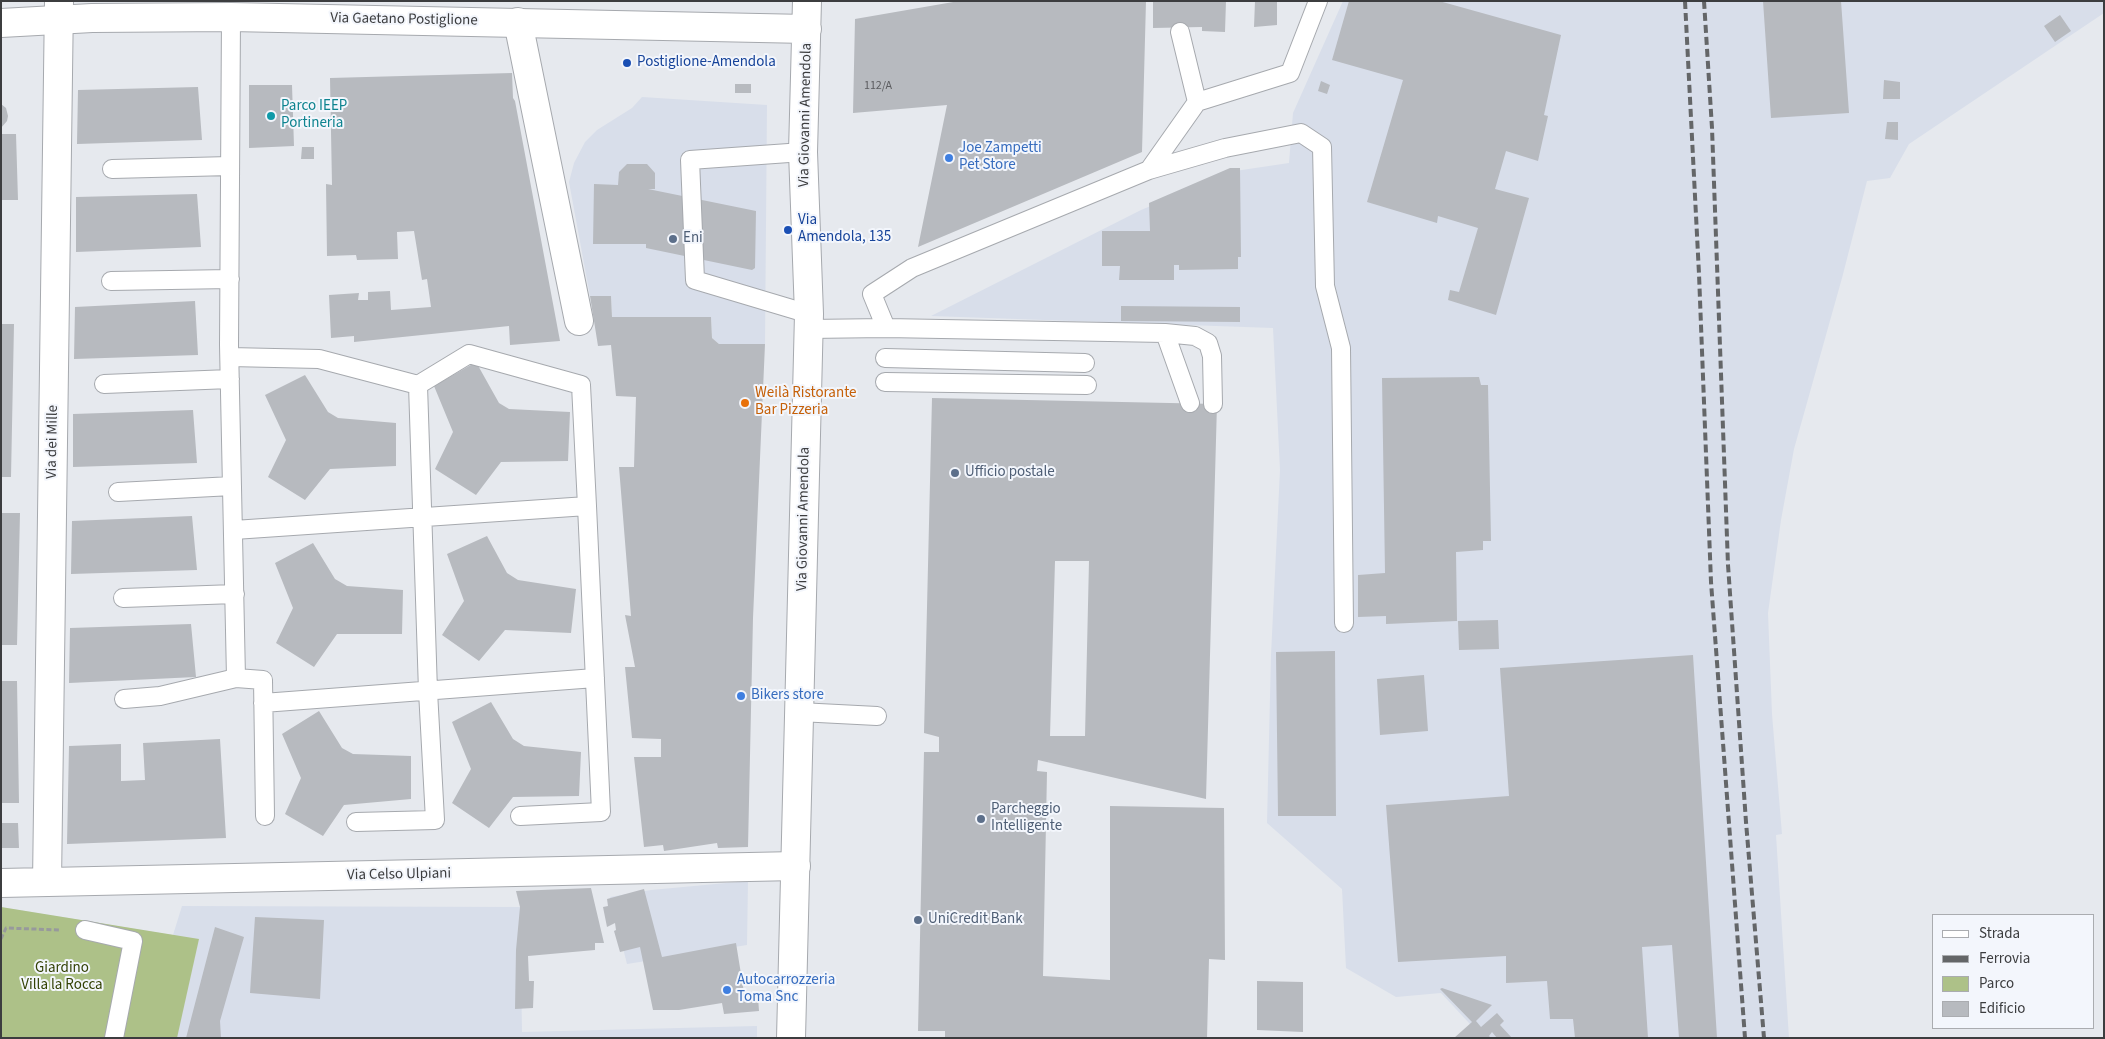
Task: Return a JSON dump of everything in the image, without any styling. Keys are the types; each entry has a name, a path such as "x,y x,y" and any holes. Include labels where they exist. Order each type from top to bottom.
{"street":[{"name":"Via Giovanni Amendola","path":"791,1038 809,322 803,152 807,1"},
{"name":"Via Gaetano Postiglione","path":"1,24 60,11 231,17 424,11 518,22 807,29"},
{"name":"Via dei Mille","path":"47,882 60,11"},
{"path":"518,22 579,321"},
{"name":"Via Celso Ulpiani","path":"1,883 796,866"}],"lane":[{"path":"1149,170 1197,102 1290,73 1318,1"},
{"path":"231,17 230,379 236,678"},
{"path":"1180,32 1197,102"},
{"path":"886,328 872,294 912,268 1149,170 1225,148 1301,133 1322,147 1325,286 1342,348 1344,623"},
{"path":"803,152 690,160 695,280 809,322 886,328 1165,333 1195,336 1208,343 1212,356 1213,404"},
{"path":"112,169 230,166"},
{"path":"111,281 230,279"},
{"path":"1165,333 1190,403"},
{"path":"230,357 320,359 418,385 469,354 581,385 601,812 520,816"},
{"path":"885,358 1085,363"},
{"path":"104,384 230,379"},
{"path":"885,382 1087,385"},
{"path":"356,822 435,820 428,691 418,385"},
{"path":"118,492 232,486"},
{"path":"234,530 587,506"},
{"path":"124,598 235,594"},
{"path":"124,698 160,696 236,678 263,680 265,816"},
{"path":"263,703 595,678"},
{"path":"799,712 877,716"},
{"path":"85,930 133,941 114,1038"}],"path":[{"path":"1,939 6,928 85,930"}],"shaded area":[{"path":"1343,1 2104,1 2104,13 1909,144 1890,178 1867,181 1794,449 1781,520 1768,613 1772,714 1782,834 1776,835 1789,1038 1483,1038 1441,993 1396,997 1346,968 1342,889 1267,823 1271,655 1280,470 1273,328 931,316 1141,210 1235,171 1289,163 1293,113"},
{"name":"Eni","path":"642,97 767,105 765,344 719,344 712,338 711,317 612,317 611,296 590,296 569,182 574,163 585,142 597,130 632,108"},
{"path":"748,881 747,945 627,964 610,897 651,890"},
{"path":"182,906 520,907 522,1032 757,1026 757,1038 1,1038 1,907 173,935"}],"green space":[{"name":"Giardino Villa la Rocca","path":"1,907 199,939 177,1038 1,1038"}],"building":[{"path":"959,1 1146,1 1142,152 918,247 947,105 853,113 855,19"},
{"path":"1153,1 1226,1 1225,32 1202,31 1202,27 1153,28"},
{"path":"1255,1 1277,1 1277,25 1254,27"},
{"path":"1349,1 1439,1 1561,35 1544,115 1548,116 1538,161 1506,151 1495,189 1529,198 1496,315 1448,300 1450,290 1459,292 1478,228 1438,216 1437,223 1367,202 1403,80 1332,60"},
{"path":"1763,1 1841,1 1849,113 1771,118"},
{"path":"2060,15 2071,31 2055,42 2044,26"},
{"path":"512,73 513,98 560,341 510,345 509,326 354,342 354,336 331,338 329,295 359,293 358,300 368,300 368,292 390,291 391,310 431,307 427,279 422,280 414,231 397,232 398,259 357,260 356,255 327,256 326,184 332,185 330,78"},
{"path":"1884,80 1900,82 1900,99 1883,99"},
{"path":"1321,81 1330,85 1327,94 1318,91"},
{"path":"735,84 751,84 751,93 735,93"},
{"name":"Parco IEEP Portineria","path":"249,85 292,85 294,146 249,148"},
{"path":"198,87 202,140 77,144 78,90"},
{"path":"1,104 6,108 8,116 7,121 1,128"},
{"path":"1887,122 1898,122 1898,140 1885,139"},
{"path":"1,134 16,134 18,200 1,200"},
{"path":"302,147 314,147 314,159 301,159"},
{"path":"627,164 647,164 655,173 655,189 648,189 756,211 755,268 752,270 646,248 646,244 593,244 594,184 618,185 619,172"},
{"path":"1230,168 1240,168 1241,257 1238,257 1238,269 1179,270 1179,265 1174,265 1174,280 1119,280 1120,266 1102,266 1102,231 1150,231 1149,203"},
{"path":"197,194 201,247 76,252 76,197"},
{"path":"590,296 611,296 612,317 711,317 712,338 719,344 765,344 753,618 748,847 718,848 717,843 664,851 663,845 644,847 634,757 661,757 661,739 632,738 625,667 635,667 625,615 631,616 619,467 634,467 636,397 616,396 611,345 598,346"},
{"path":"195,301 198,355 74,359 75,307"},
{"path":"1121,306 1240,307 1240,322 1121,321"},
{"path":"1,324 14,324 11,477 1,477"},
{"path":"476,362 499,403 509,409 570,412 568,461 501,462 476,495 435,469 453,432 434,386"},
{"path":"305,375 328,412 338,418 396,423 396,466 330,469 305,500 268,477 286,440 265,395"},
{"path":"1479,377 1481,385 1488,385 1491,541 1483,541 1483,550 1456,552 1457,621 1386,624 1386,616 1358,617 1358,575 1385,573 1382,378"},
{"path":"932,398 1217,404 1206,799 1038,760 1037,771 1047,772 1043,976 1110,980 1110,806 1224,808 1225,960 1209,959 1207,1038 945,1038 945,1031 918,1031 924,752 939,752 939,737 924,733","holes":["1055,561 1089,561 1085,736 1050,736"]},
{"path":"193,410 197,463 73,467 73,414"},
{"path":"1,513 20,513 17,645 1,645"},
{"path":"192,516 197,570 71,574 72,521"},
{"path":"487,536 507,573 518,580 576,589 571,633 505,630 479,661 442,635 464,601 447,554"},
{"path":"313,543 335,579 347,586 403,590 402,634 337,634 314,667 276,643 293,608 275,563"},
{"path":"1498,620 1499,649 1459,650 1458,621"},
{"path":"191,624 196,677 69,683 70,628"},
{"path":"1335,651 1336,816 1278,816 1276,652"},
{"path":"1693,655 1717,1038 1679,1038 1672,945 1642,947 1648,1038 1575,1038 1573,1019 1550,1019 1547,981 1506,983 1506,956 1398,962 1386,805 1509,796 1500,668"},
{"path":"1424,675 1428,731 1380,735 1377,679"},
{"path":"1,681 17,681 19,803 1,803"},
{"path":"491,702 513,739 524,746 581,752 579,796 513,797 489,828 452,803 471,769 452,722"},
{"path":"319,711 342,748 353,754 411,756 411,799 344,805 323,836 285,814 301,778 282,734"},
{"path":"220,739 226,838 67,844 69,746 121,744 121,781 145,780 143,743"},
{"path":"1,823 18,823 19,848 1,848"},
{"path":"591,888 604,943 595,943 595,950 528,956 529,981 534,981 533,1008 515,1009 516,950 520,907 516,891"},
{"path":"644,889 662,957 736,943 745,999 758,997 759,1011 724,1014 722,1003 679,1010 653,1010 640,947 620,952 614,931 616,930 615,923 607,927 603,907 608,906 607,899"},
{"path":"255,917 324,920 320,999 250,993"},
{"path":"215,927 244,937 220,1021 221,1038 186,1038"},
{"path":"1257,981 1303,982 1303,1032 1257,1030"},
{"path":"1442,988 1492,1005 1476,1021 1481,1027 1497,1013 1504,1021 1500,1025 1512,1038 1497,1038 1492,1032 1489,1036 1491,1038 1454,1038 1472,1022 1440,989"}],"railway":[{"path":"1685,1 1699,274 1711,582 1745,1038"},
{"path":"1704,1 1712,128 1728,565 1746,822 1764,1038"}],"place":[{"name":"Postiglione-Amendola","path":"627,63"},
{"name":"Parco IEEP Portineria","path":"271,116"},
{"name":"Joe Zampetti Pet Store","path":"949,158"},
{"name":"Via Amendola, 135","path":"788,230"},
{"name":"Eni","path":"673,239"},
{"name":"Weilà Ristorante Bar Pizzeria","path":"745,403"},
{"name":"Ufficio postale","path":"955,473"},
{"name":"Bikers store","path":"741,696"},
{"name":"Parcheggio Intelligente","path":"981,819"},
{"name":"UniCredit Bank","path":"918,920"},
{"name":"Autocarrozzeria Toma Snc","path":"727,990"}]}
